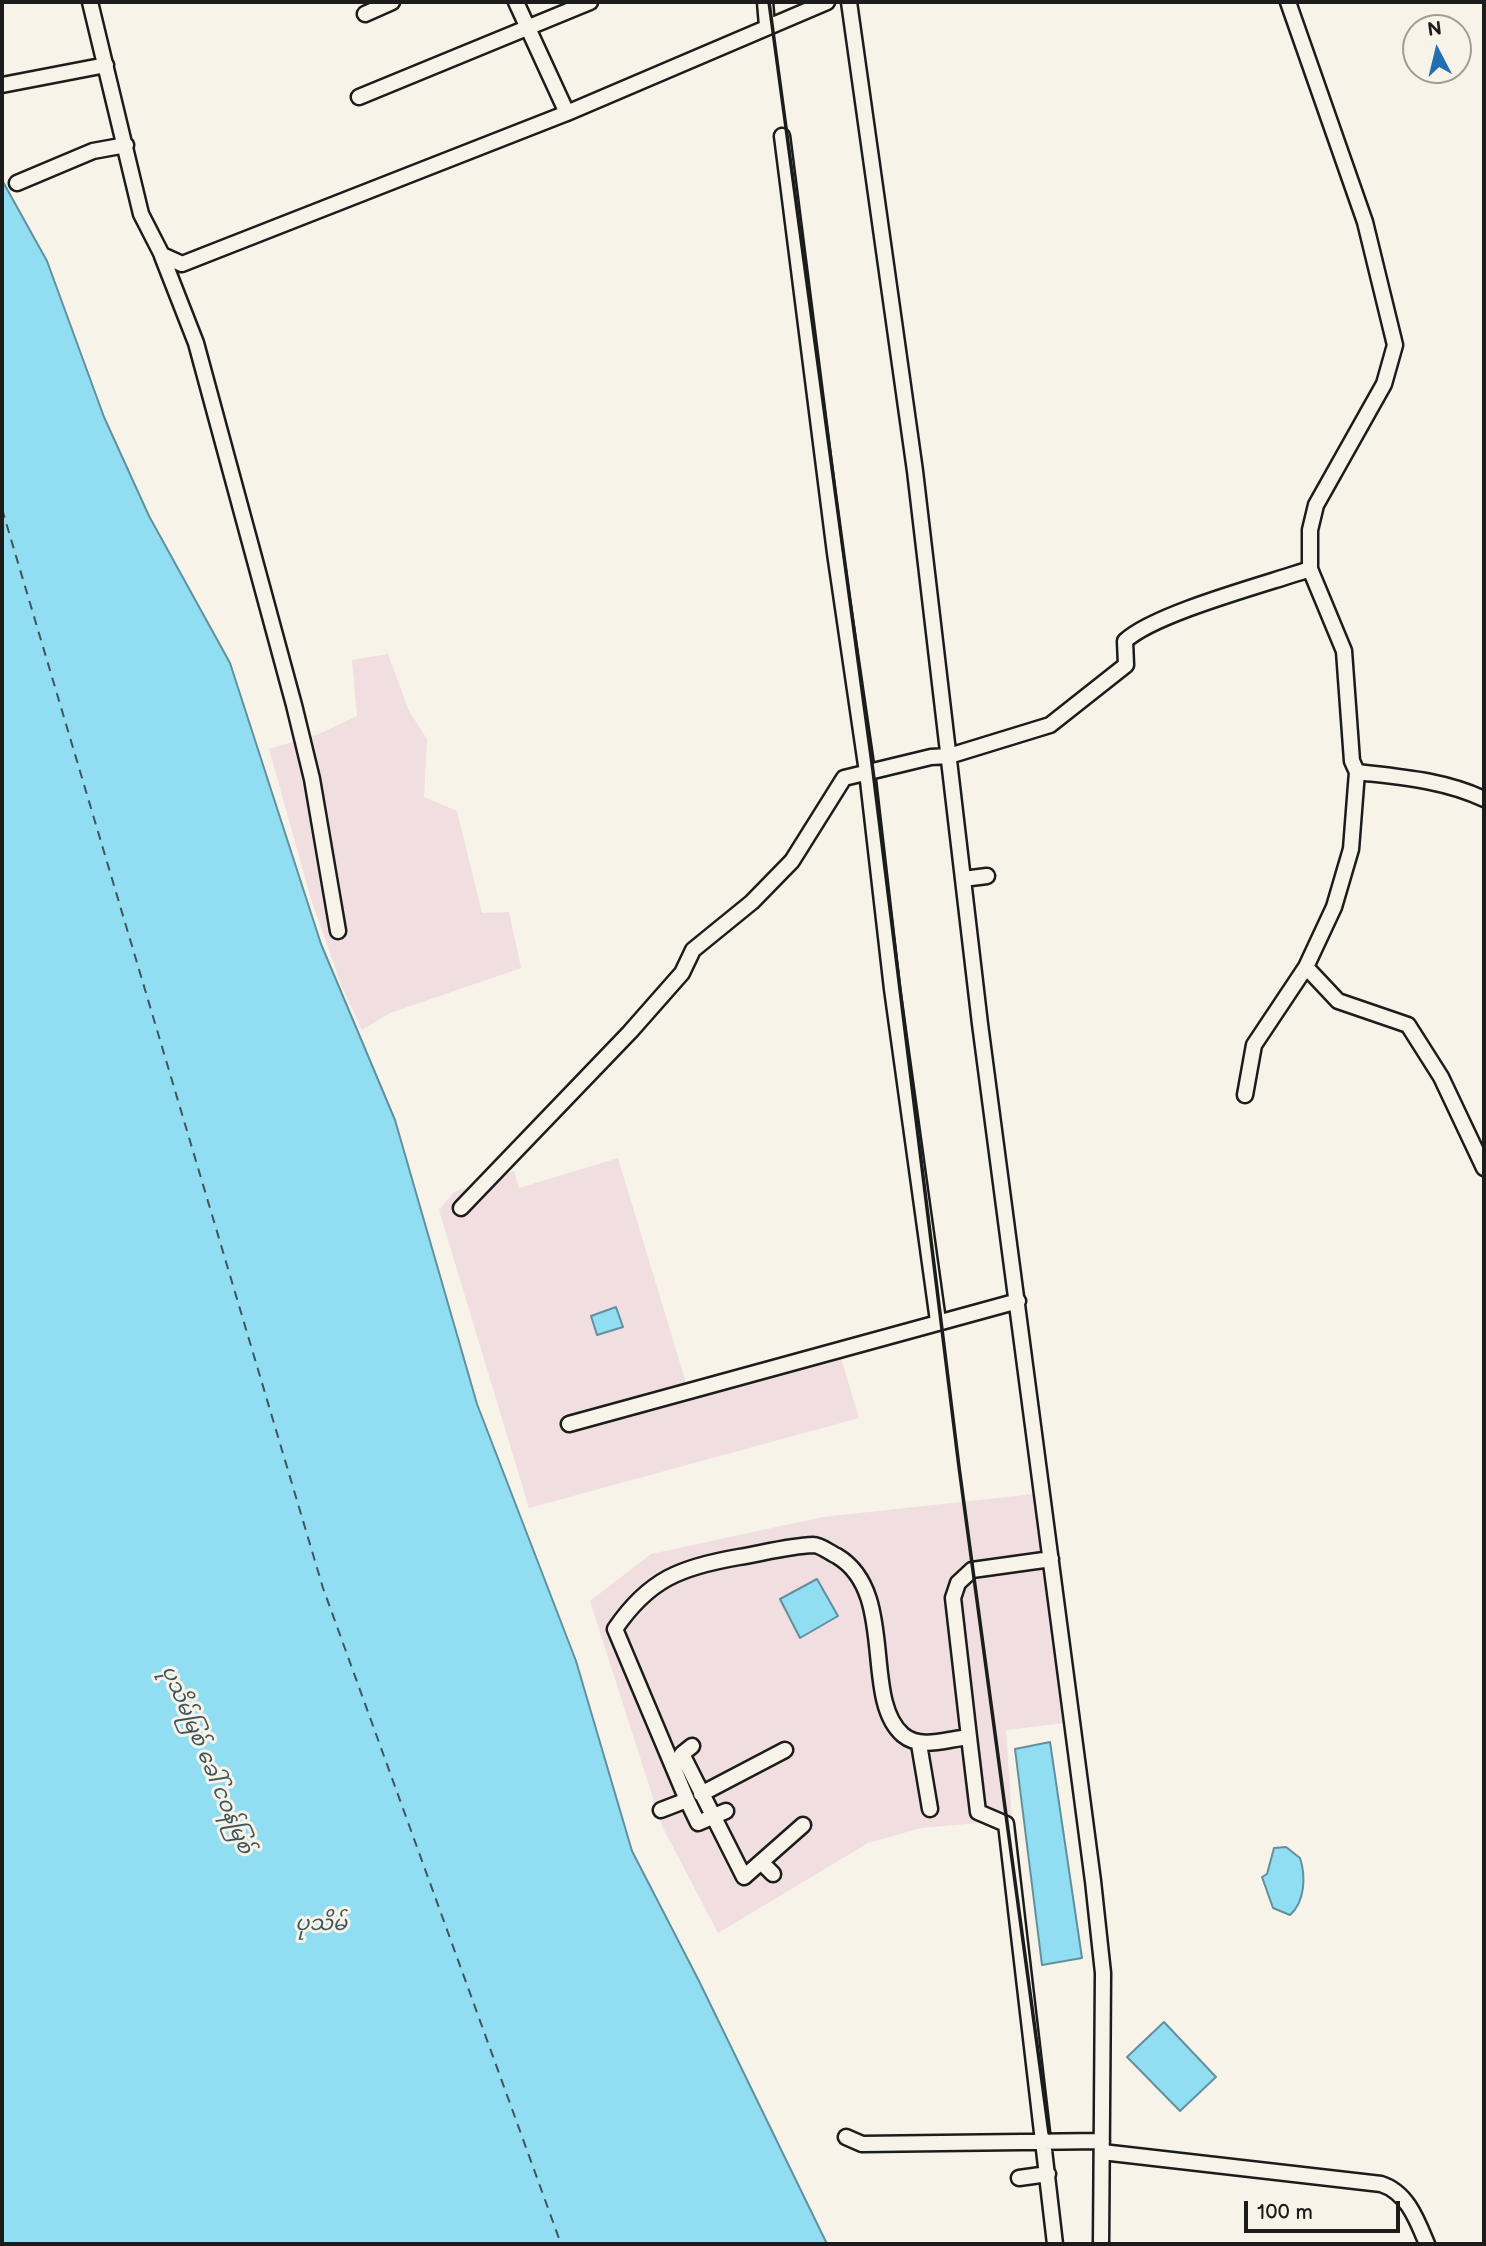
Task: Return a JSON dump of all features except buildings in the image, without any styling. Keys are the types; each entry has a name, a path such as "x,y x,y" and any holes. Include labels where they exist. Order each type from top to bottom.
{"street":[{"path":"90,2 141,214 162,255 196,342 294,705 312,779 338,930"},
{"path":"365,14 392,2"},
{"path":"516,2 567,113"},
{"path":"359,97 590,2"},
{"path":"765,2 767,26"},
{"path":"162,255 182,264 200,260 567,113 827,2"},
{"path":"849,2 914,457 963,879 1103,1973 1101,2244"},
{"path":"1245,1095 1254,1045 1306,967 1334,907 1351,849 1357,772 1352,761 1344,652 1310,569 1310,530 1316,505 1384,384 1395,345 1365,222 1289,2"},
{"path":"2,85 106,65"},
{"path":"782,136 835,553 867,772 892,989 938,1321"},
{"path":"17,183 93,151 126,145"},
{"path":"461,1208 630,1032 682,973 693,950 752,902 792,861 844,778 931,757 949,756 1050,724 1126,665 1125,641 1132,635 1181,612 1310,569"},
{"path":"1357,772 1419,779 1469,791 1484,799"},
{"path":"963,879 987,876"},
{"path":"1306,967 1338,1001 1408,1025 1440,1077 1484,1168"},
{"path":"569,1423 1018,1301"},
{"path":"803,1825 767,1869 744,1877 719,1814 694,1797 615,1629 634,1602 673,1574 696,1564 816,1545 848,1563 868,1592 889,1718 903,1735 919,1744 969,1737"},
{"path":"1051,1559 972,1570 958,1583 953,1598 978,1812 1006,1824 1055,2244"},
{"path":"919,1744 930,1809"},
{"path":"692,1746 682,1754 694,1797"},
{"path":"661,1810 694,1797 785,1750"},
{"path":"846,2137 862,2144 1007,2147 1045,2141 1381,2184 1396,2189 1406,2201 1427,2244"},
{"path":"1019,2178 1048,2175"}],"shaded area":[{"path":"388,654 409,711 427,739 424,797 457,811 482,913 509,912 521,968 390,1013 362,1030 342,987 311,899 269,749 319,734 357,716 352,660"},
{"path":"618,1158 686,1383 837,1345 859,1418 529,1508 439,1210 454,1192 514,1171 519,1188"},
{"path":"1034,1494 1064,1723 1006,1730 1012,1820 921,1828 868,1843 718,1933 662,1826 590,1601 651,1554 823,1517"}],"water":[{"name":"ပုသိမ်","path":"2,180 47,261 104,417 149,516 230,663 321,944 395,1120 477,1404 576,1661 632,1851 699,1981 827,2244 2,2244"},
{"path":"616,1307 623,1327 597,1335 591,1316"},
{"path":"817,1579 838,1616 800,1638 780,1599"},
{"path":"1050,1742 1082,1958 1042,1965 1015,1749"},
{"path":"1286,1847 1300,1858 1303,1873 1299,1903 1290,1915 1273,1908 1262,1877 1267,1874 1274,1848"},
{"path":"1164,2022 1216,2077 1180,2111 1127,2057"}],"ferry route":[{"path":"2,509 323,1588 561,2244"}],"railway":[{"path":"769,2 873,771 959,1467 1049,2133"}],"water label":[{"name":"ပုသိမ်မြစ် ခေါ် ငဝန်မြစ်","path":"206,1760"}]}
